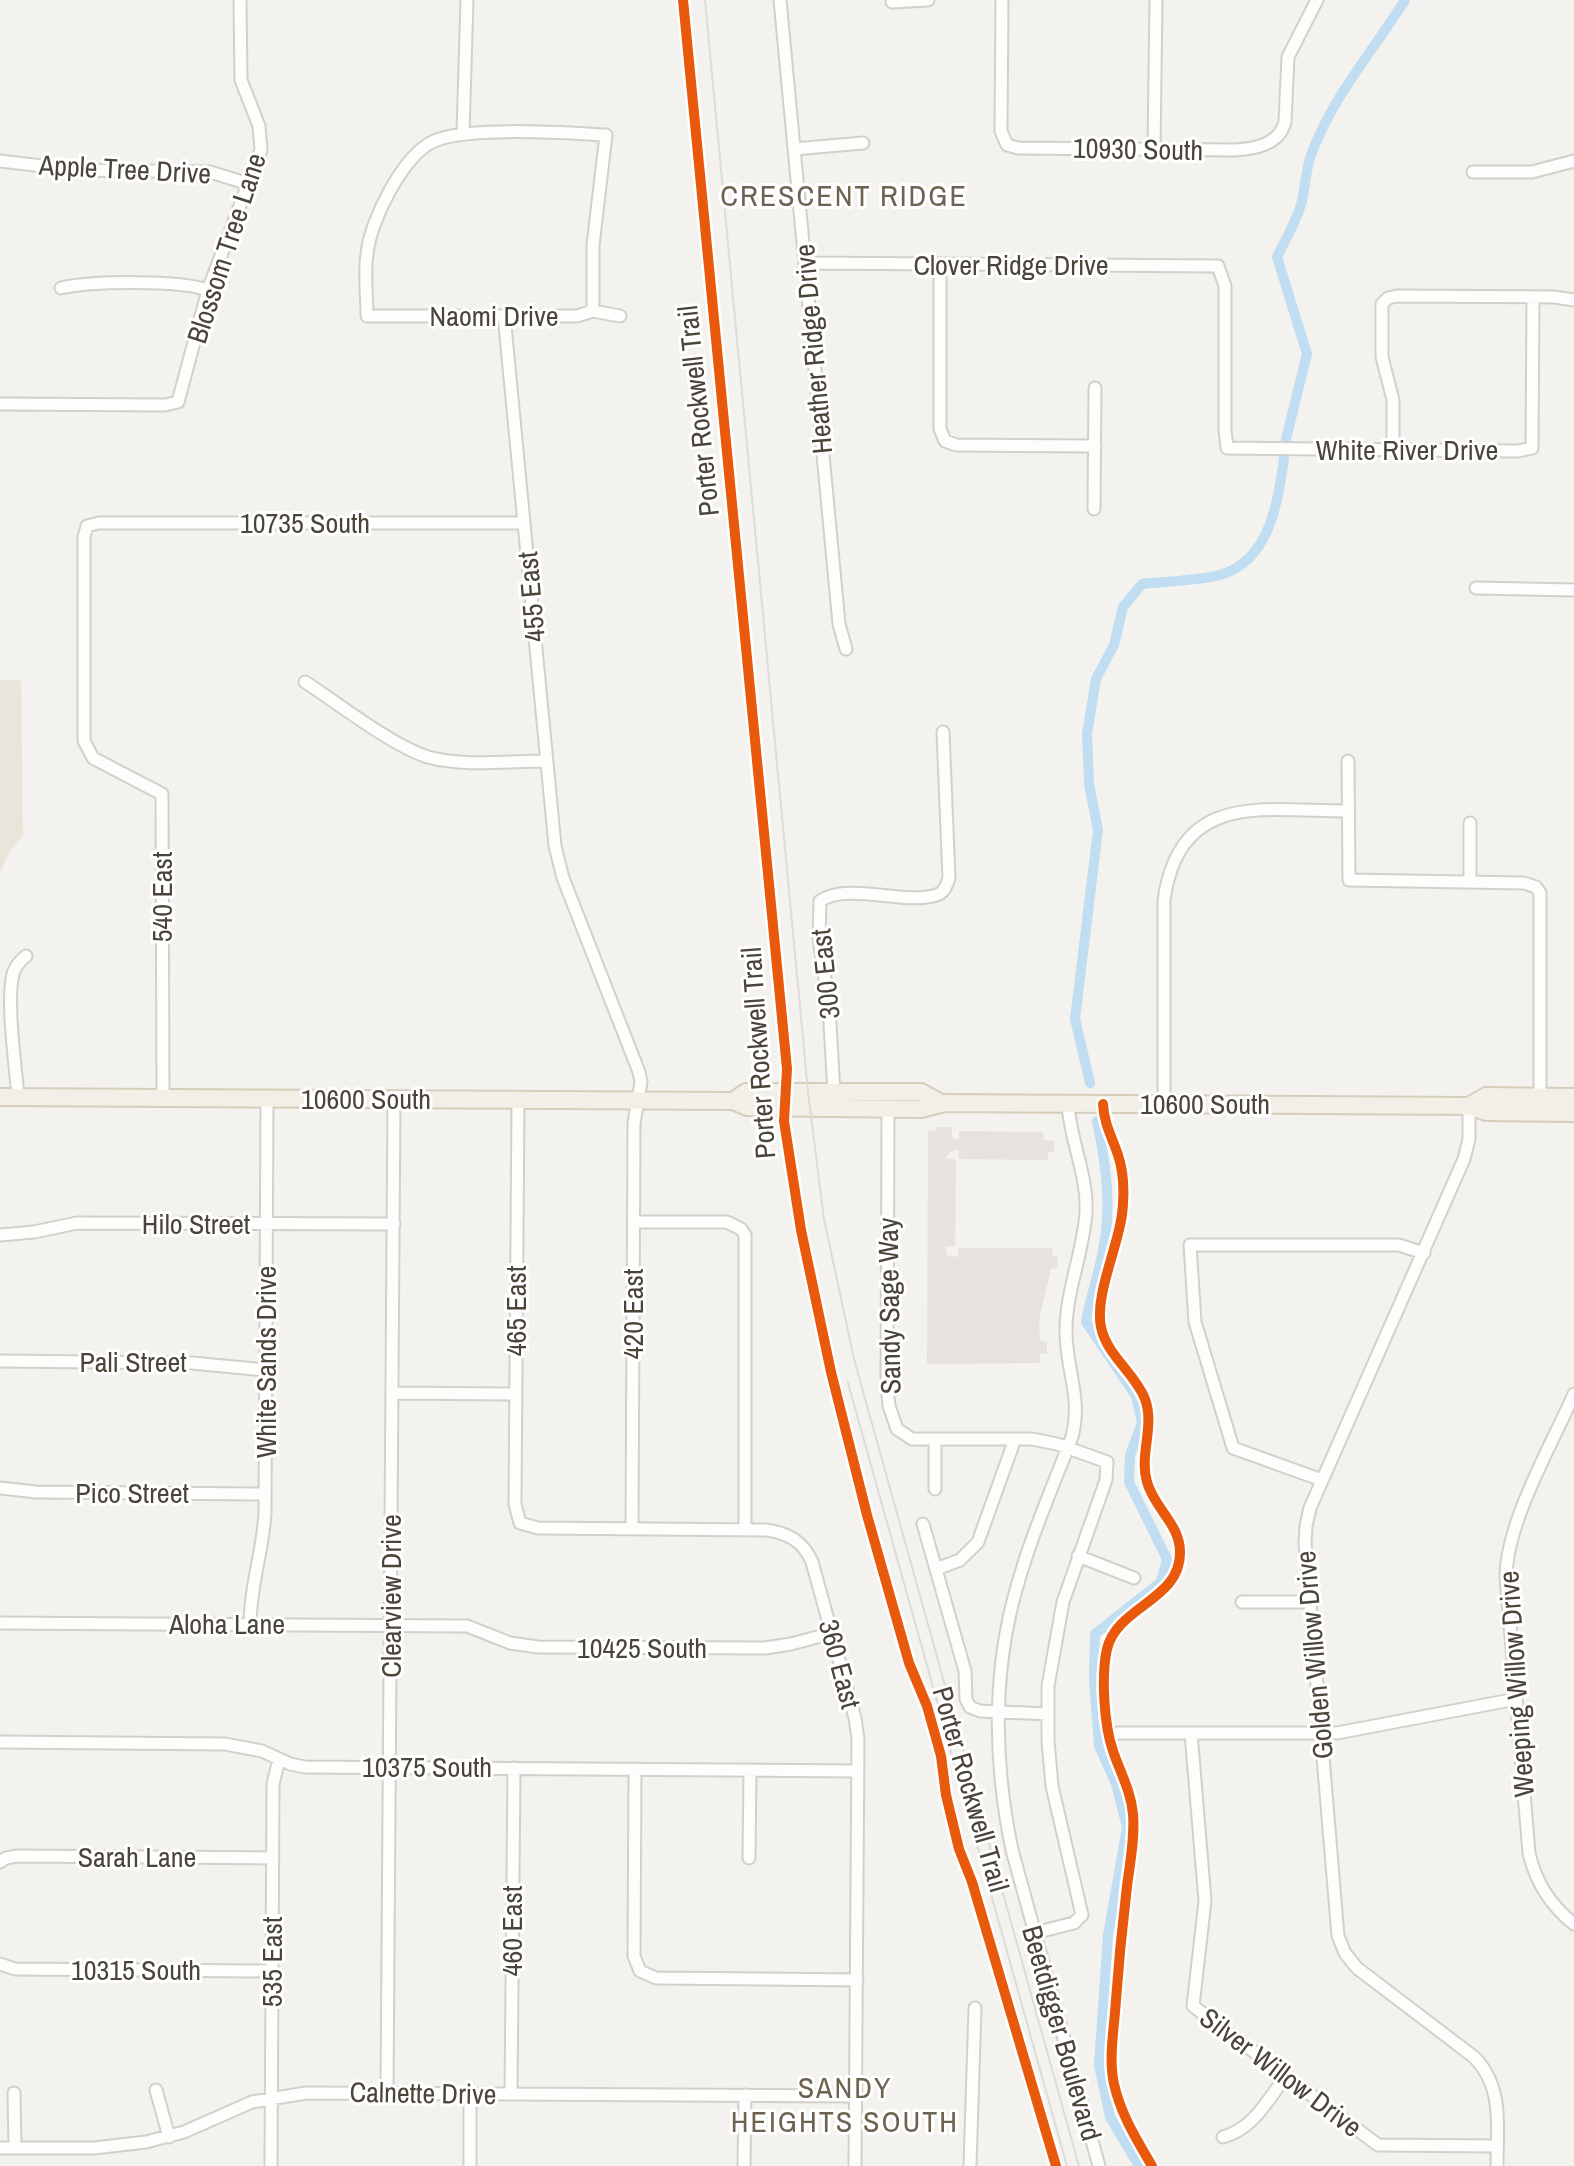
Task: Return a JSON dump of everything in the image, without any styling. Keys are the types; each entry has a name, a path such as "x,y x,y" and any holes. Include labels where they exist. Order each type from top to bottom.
{"main road":[{"name":"10600 South","path":"733,1101 746,1092 921,1092 941,1103"},
{"name":"10600 South","path":"1469,1106 1486,1096 1574,1097"},
{"name":"10600 South","path":"0,1097 733,1101 747,1107 921,1109 941,1103 1469,1106 1486,1112 1574,1113"}],"street":[{"name":"Blossom Tree Lane","path":"0,404 165,405 178,402 208,290 259,161 261,138 241,80 240,0"},
{"path":"467,0 463,133 606,135 593,245 593,311"},
{"name":"Heather Ridge Drive","path":"780,0 839,624 846,649"},
{"path":"892,2 927,0"},
{"name":"10930 South","path":"1002,0 1001,131 1005,142 1018,148 1244,150 1271,141 1280,134 1285,122 1288,57 1317,0"},
{"path":"1154,149 1156,0"},
{"name":"Naomi Drive","path":"463,133 423,147 399,174 371,233 366,255 367,316 577,316 593,311 620,316"},
{"path":"794,149 863,143"},
{"name":"Apple Tree Drive","path":"0,161 76,170 210,172 249,184"},
{"path":"1473,172 1532,172 1574,161"},
{"name":"Clover Ridge Drive","path":"805,263 1218,266 1225,286 1227,448"},
{"path":"940,264 940,429 945,441 956,445 1095,446"},
{"path":"61,288 88,284 188,285 208,290"},
{"path":"1393,450 1393,400 1382,357 1384,301 1397,296 1562,297 1574,300"},
{"name":"White River Drive","path":"1227,448 1518,451 1532,448 1533,297"},
{"name":"455 East","path":"504,315 555,846 563,878 639,1072 638,1100"},
{"path":"1094,509 1095,388"},
{"name":"10735 South","path":"84,741 84,533 87,526 99,523 524,523"},
{"path":"1476,588 1574,590"},
{"path":"305,682 403,746 429,757 456,761 547,761"},
{"name":"300 East","path":"834,1092 829,1007 819,938 820,901 845,894 939,894 946,887 949,878 943,732"},
{"name":"540 East","path":"84,741 93,758 162,794 163,1098"},
{"path":"1348,761 1349,880 1530,884 1540,893 1540,1097"},
{"path":"1164,1104 1163,916 1166,886 1177,857 1196,831 1231,812 1348,811"},
{"path":"1470,823 1470,882"},
{"path":"18,1097 12,979 18,964 26,956"},
{"name":"White Sands Drive","path":"250,1624 251,1594 264,1529 267,1098"},
{"name":"Clearview Drive","path":"387,2093 394,1098"},
{"name":"465 East","path":"518,1100 515,1504 520,1523 538,1528 632,1529"},
{"name":"420 East","path":"632,1529 634,1123 638,1100"},
{"name":"Beetdigger Boulevard","path":"1068,1104 1086,1202 1084,1229 1067,1314 1067,1348 1077,1407 1068,1447 1024,1562 1011,1606 997,1712 999,1769 1006,1823 1099,2166"},
{"name":"Golden Willow Drive","path":"1469,1106 1469,1139 1464,1159 1322,1480 1306,1526 1337,1926 1341,1945 1364,1974 1481,2064 1491,2080 1497,2099 1497,2166"},
{"name":"Sandy Sage Way","path":"888,1108 889,1406 894,1425 912,1439 1045,1441 1107,1462 1106,1480 1078,1556"},
{"path":"632,1529 745,1530 747,1241 741,1229 727,1222 634,1222"},
{"name":"Hilo Street","path":"0,1235 19,1235 77,1223 394,1224"},
{"path":"1322,1480 1233,1448 1195,1322 1190,1245 1399,1245 1424,1253"},
{"name":"Pali Street","path":"0,1361 205,1363 243,1370 265,1370"},
{"path":"392,1393 516,1394"},
{"name":"Weeping Willow Drive","path":"1574,1394 1514,1528 1506,1577 1532,1865 1548,1898 1574,1924"},
{"path":"935,1439 935,1489"},
{"path":"936,1569 960,1560 978,1542 1015,1439"},
{"name":"Pico Street","path":"0,1488 36,1492 265,1494"},
{"path":"923,1524 965,1671 968,1703 976,1711 1047,1714"},
{"name":"360 East","path":"745,1530 776,1532 803,1545 812,1562 855,1718 858,1771 855,2166"},
{"path":"1034,1933 1076,1922 1082,1912 1055,1809 1049,1764 1047,1714 1056,1632 1078,1556 1134,1578"},
{"path":"1242,1602 1310,1602"},
{"name":"Aloha Lane","path":"0,1623 455,1625"},
{"name":"10425 South","path":"455,1625 479,1629 510,1643 538,1647 765,1648 832,1633"},
{"path":"1117,1733 1321,1733 1356,1730 1516,1699"},
{"name":"Silver Willow Drive","path":"1191,1733 1205,1901 1193,2006 1378,2145 1497,2146"},
{"name":"10375 South","path":"0,1742 244,1745 305,1767 858,1771"},
{"name":"535 East","path":"271,2166 273,1784 279,1759"},
{"name":"460 East","path":"511,2094 514,1768"},
{"path":"635,1769 634,1956 640,1971 656,1978 857,1980"},
{"path":"749,1858 750,1770"},
{"name":"Sarah Lane","path":"0,1861 17,1856 273,1858"},
{"name":"10315 South","path":"0,1965 15,1969 272,1971"},
{"path":"970,2166 975,2008"},
{"path":"1223,2137 1249,2125 1286,2076"},
{"path":"156,2090 169,2137"},
{"path":"14,2093 15,2148"},
{"name":"Calnette Drive","path":"0,2148 127,2146 169,2137 252,2102 306,2093 855,2096"},
{"path":"470,2093 470,2166"},
{"path":"744,2166 745,2095"}],"shaded area":[{"path":"0,680 21,680 23,835 10,850 0,873"},
{"path":"937,1127 952,1127 955,1140 959,1138 959,1131 1043,1132 1044,1140 1054,1141 1054,1152 1048,1152 1048,1160 959,1159 959,1151 956,1150 946,1158 956,1160 955,1246 945,1247 947,1255 958,1257 958,1248 1052,1248 1053,1256 1058,1257 1057,1268 1051,1269 1039,1320 1040,1340 1047,1343 1047,1354 1040,1354 1040,1363 927,1364 928,1131"}],"waterway":[{"path":"1286,439 1307,354 1277,257 1297,216 1310,158 1329,116 1405,0"},
{"path":"1090,1083 1075,1019 1098,830 1089,784 1087,734 1096,679 1114,645 1123,607 1142,584 1223,574 1252,555 1262,541 1275,509 1284,458"},
{"path":"1097,1121 1105,1170 1107,1217 1086,1322 1136,1396 1142,1423 1130,1455 1129,1482 1167,1559 1161,1582 1095,1634 1094,1680 1099,1746 1116,1784 1127,1827 1108,1935 1099,2065 1110,2117 1139,2166"}],"tram line":[{"path":"705,0 808,1092 824,1219 854,1359 1079,2166"},
{"path":"848,1383 1067,2166"}],"cycle path":[{"name":"Porter Rockwell Trail","path":"683,0 787,1069 784,1121 801,1230 831,1372 867,1515 909,1663 927,1706 941,1756 946,1795 959,1849 972,1882 1056,2166"},
{"path":"1103,1104 1120,1161 1123,1191 1118,1233 1101,1298 1101,1327 1109,1347 1145,1399 1148,1409 1147,1482 1176,1533 1180,1552 1178,1568 1170,1581 1113,1634 1107,1649 1104,1673 1107,1728 1133,1814 1133,1841 1112,2039 1113,2075 1125,2117 1152,2166"}],"district":[{"name":"CRESCENT RIDGE","path":"844,195"},
{"name":"SANDY HEIGHTS SOUTH","path":"845,2104"}]}
